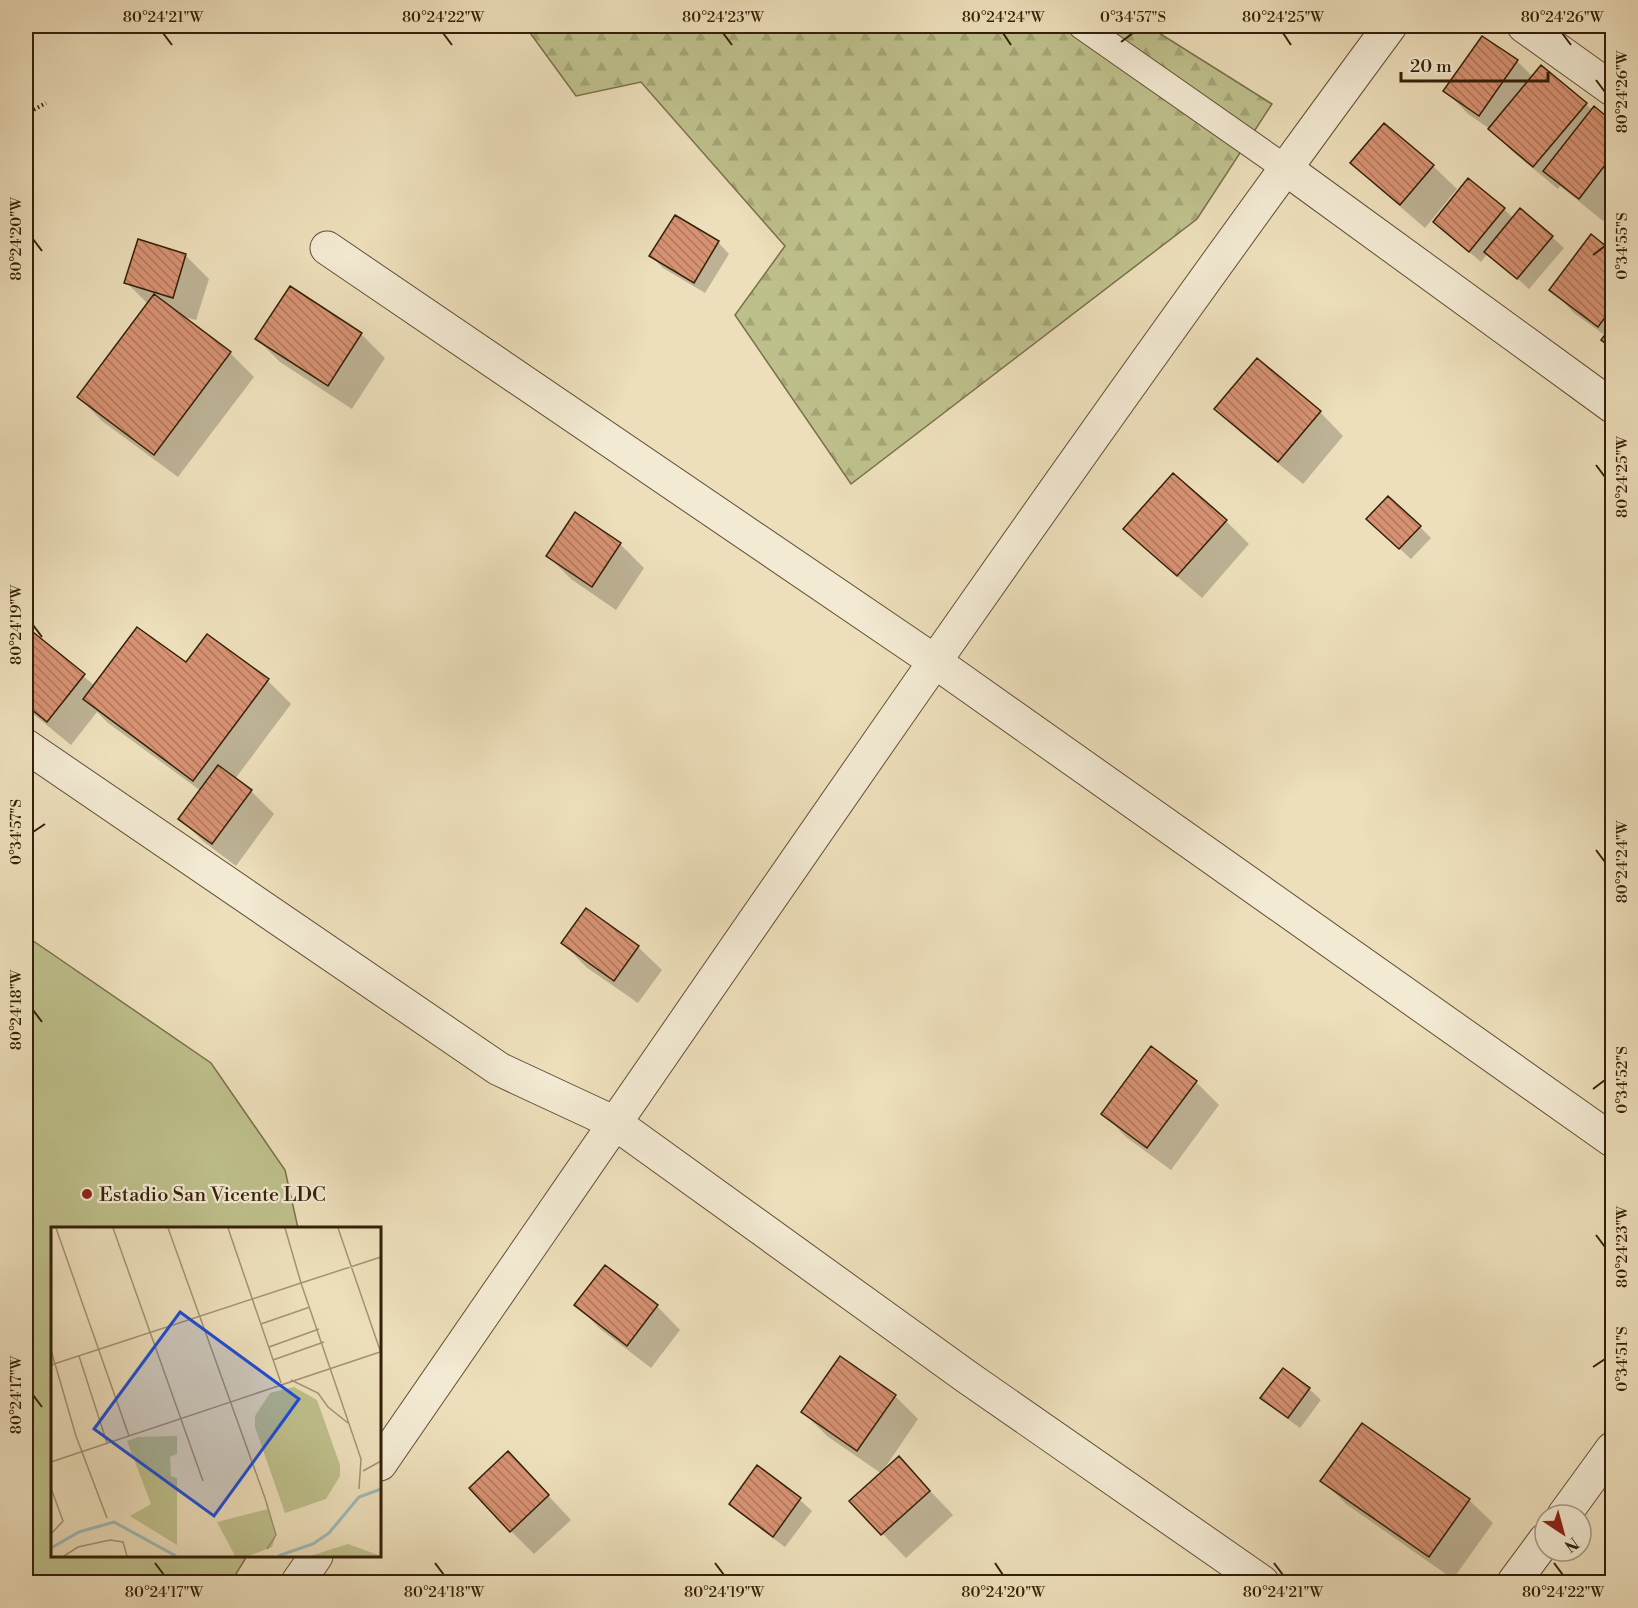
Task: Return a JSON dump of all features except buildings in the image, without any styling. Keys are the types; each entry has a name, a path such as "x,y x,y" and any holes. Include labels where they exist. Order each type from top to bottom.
{"street":[{"path":"381,1463 934,661 1285,168 1390,26"},
{"path":"1524,26 1612,90"},
{"path":"1285,168 1612,406"},
{"path":"327,248 934,661 1612,1140"},
{"path":"26,746 499,1069 615,1123 967,1377 1262,1582"},
{"path":"1572,1503 1612,1449"},
{"path":"1514,1582 1533,1556"},
{"path":"298,1582 315,1557"}],"lane":[{"path":"1082,26 1285,168"}],"path":[{"path":"26,114 46,102"}],"green space":[{"path":"525,26 1148,26 1272,104 1197,219 851,484 735,315 785,246 641,82 576,96"},
{"path":"26,936 211,1063 285,1170 298,1227 51,1227 51,1557 246,1557 231,1582 26,1582"}],"place":[{"name":"Estadio San Vicente LDC","path":"87,1194"}]}
